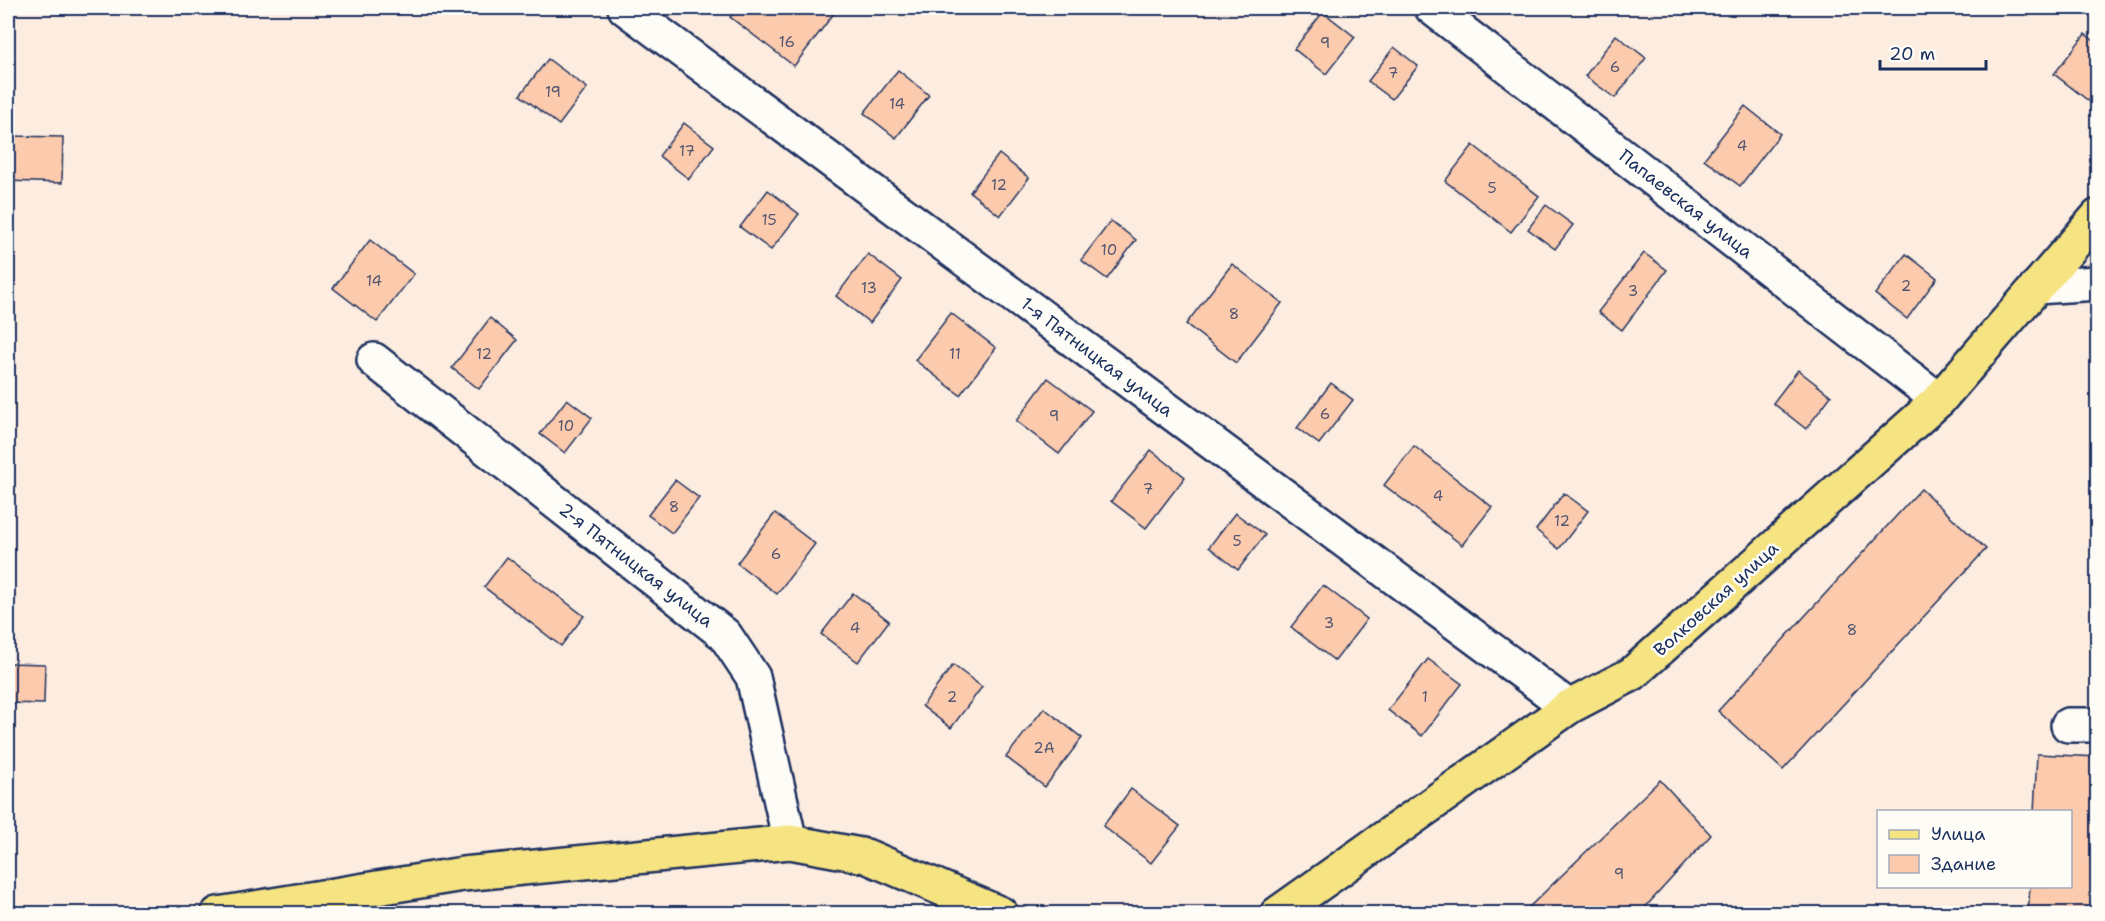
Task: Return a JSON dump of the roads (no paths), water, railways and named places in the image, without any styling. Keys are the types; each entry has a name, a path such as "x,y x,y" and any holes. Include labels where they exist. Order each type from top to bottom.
{"main road":[{"name":"Волковская улица","path":"1277,914 1569,707 1632,674 1939,400 2097,216"},
{"path":"218,914 463,874 790,842 866,856 1001,914"}],"street":[{"name":"1-я Пятницкая улица","path":"625,8 1569,707"},
{"name":"Папаевская улица","path":"1432,8 1939,400"},
{"path":"2036,287 2097,283"},
{"name":"2-я Пятницкая улица","path":"374,360 725,635 753,677 790,842"}]}
